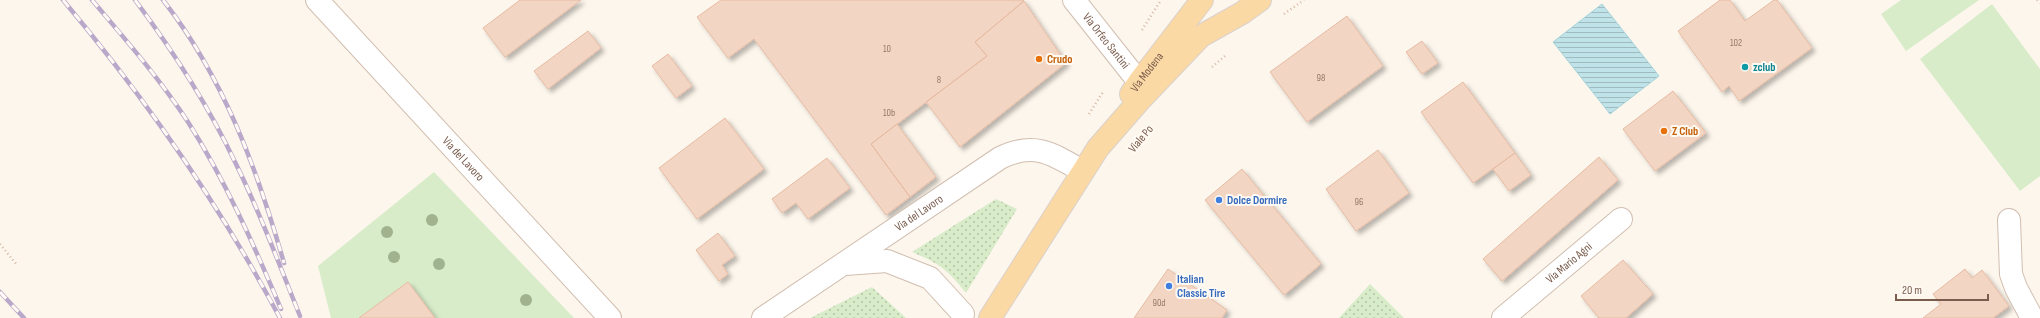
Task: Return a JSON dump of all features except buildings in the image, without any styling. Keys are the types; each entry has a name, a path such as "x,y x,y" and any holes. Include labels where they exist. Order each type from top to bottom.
{"main road":[{"name":"Via Modena","path":"1098,148 1139,82 1202,0"},
{"path":"990,318 1098,148 1139,100 1201,36 1242,13 1260,0"}],"street":[{"name":"Via del Lavoro","path":"317,0 610,318"},
{"name":"Via Orfeo Santini","path":"1074,0 1139,82"},
{"name":"Via del Lavoro","path":"763,318 1000,158 1014,151 1026,149 1046,152 1082,171"},
{"name":"Via Mario Agni","path":"1515,314 1621,219"},
{"path":"2009,220 2011,274 2016,288 2032,318"},
{"path":"844,264 887,261 930,278 963,314"}],"path":[{"path":"1280,17 1304,0"},
{"path":"2037,0 2040,3"},
{"path":"1206,72 1227,54"},
{"path":"0,244 17,265"}],"green space":[{"path":"1901,0 1979,0 1906,51 1881,14"},
{"path":"1992,4 2040,69 2040,176 2020,191 1920,59"},
{"path":"434,172 574,318 331,318 318,266"},
{"path":"996,199 1017,209 966,293 942,268 930,260 912,252"},
{"path":"1370,284 1404,318 1339,318"},
{"path":"872,287 906,318 810,318"}],"water":[{"path":"1602,4 1659,76 1610,114 1553,42"}],"railway":[{"path":"63,0 94,37 180,153 232,234 280,318"},
{"path":"92,0 166,90 202,144 227,190 281,309"},
{"path":"135,0 163,39 202,99 225,141 261,219 300,316"},
{"path":"163,0 185,30 221,93 250,159 274,228 284,263"},
{"path":"0,292 24,318"}],"place":[{"name":"Crudo","path":"1039,59"},
{"name":"zclub","path":"1745,67"},
{"name":"Z Club","path":"1664,131"},
{"name":"Dolce Dormire","path":"1219,200"},
{"name":"Italian Classic Tire","path":"1169,286"}]}
